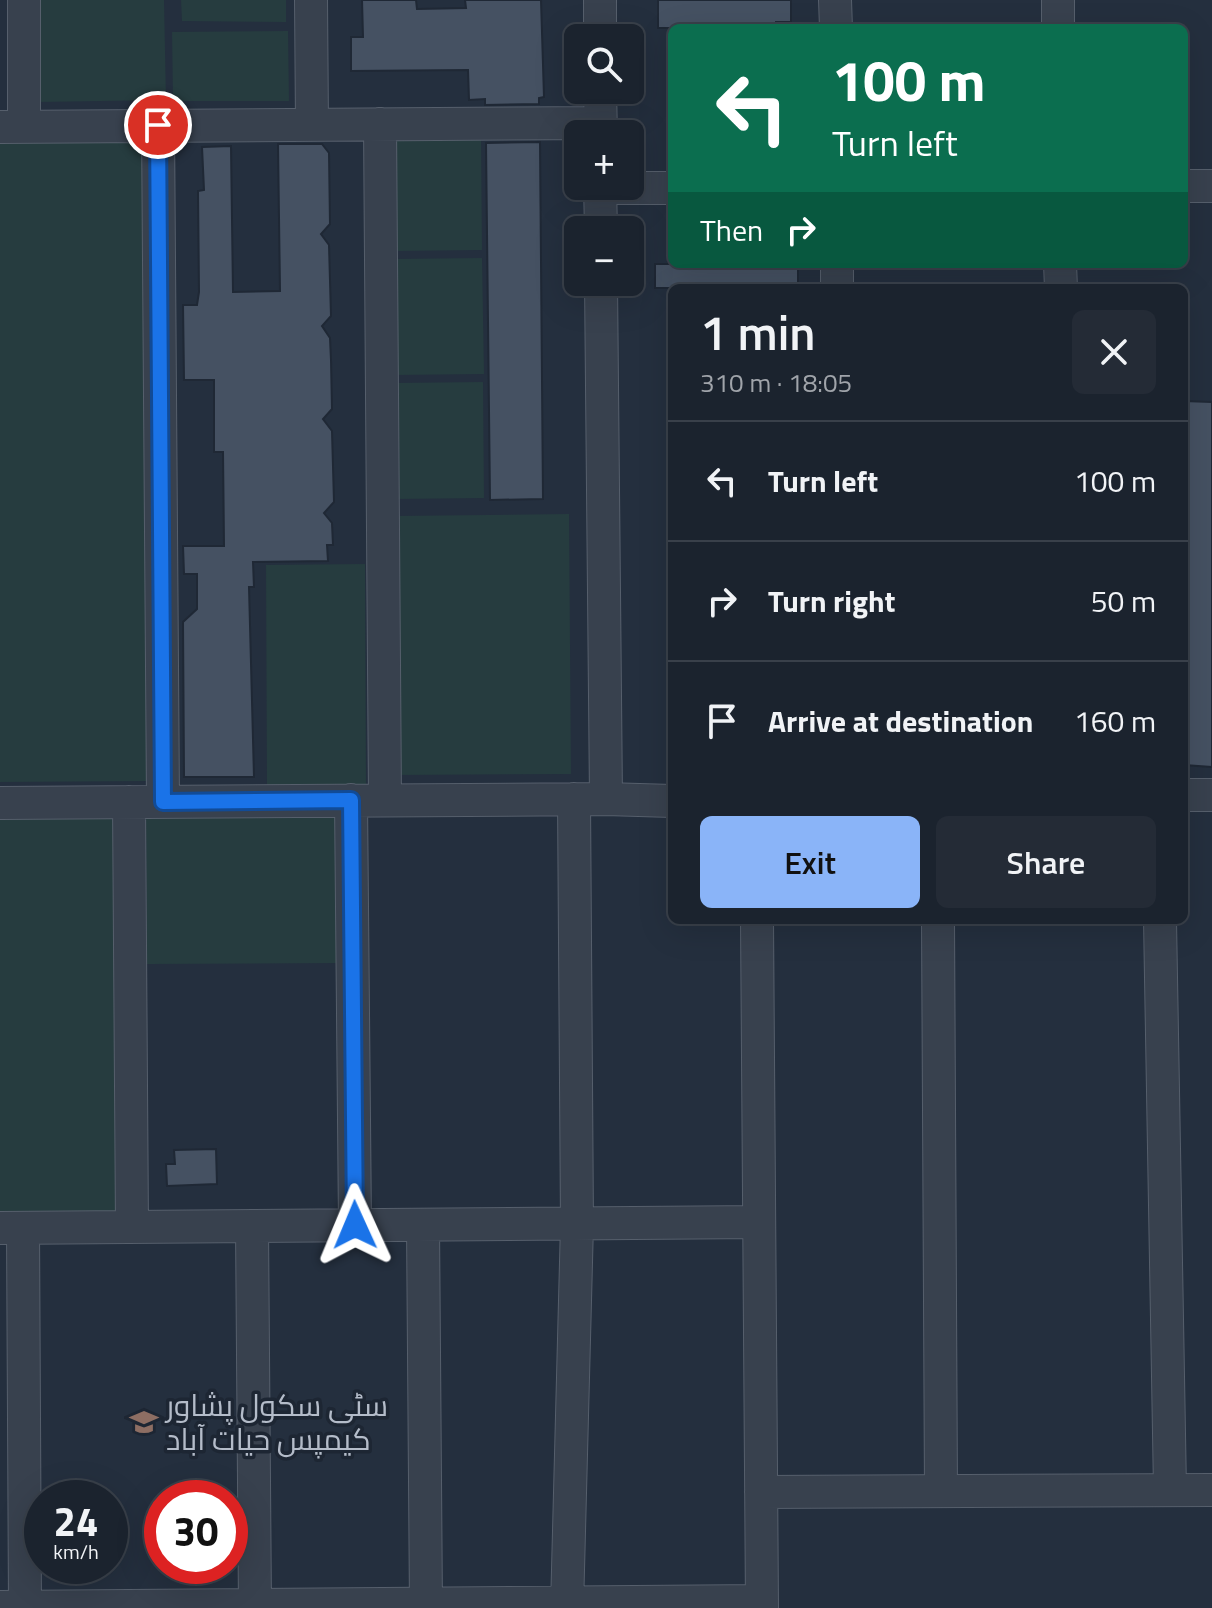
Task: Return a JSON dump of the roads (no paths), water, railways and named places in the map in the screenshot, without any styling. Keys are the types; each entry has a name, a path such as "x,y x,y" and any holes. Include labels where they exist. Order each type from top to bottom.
{"street":[{"path":"24,0 12,126 380,124 564,127"},
{"path":"311,0 312,125"},
{"path":"600,0 600,24"},
{"path":"835,0 836,24"},
{"path":"1058,0 1058,24"},
{"path":"380,124 385,800"},
{"path":"158,125 163,802"},
{"path":"1188,186 1212,186"},
{"path":"644,188 668,188"},
{"path":"601,296 606,799"},
{"path":"1188,795 1212,795"},
{"path":"567,1605 577,1224 574,799"},
{"path":"351,800 355,1225"},
{"path":"0,803 668,801"},
{"path":"129,802 132,1227"},
{"path":"757,924 762,1605 13,1607 12,1228 759,1222"},
{"path":"938,924 941,1491"},
{"path":"1160,924 1170,1490"},
{"path":"423,1225 426,1606"},
{"path":"252,1226 255,1607"},
{"path":"761,1492 1212,1490"}],"place":[{"name":"سٹی سکول پشاور کیمپس حیات آباد","path":"144,1422"}]}
